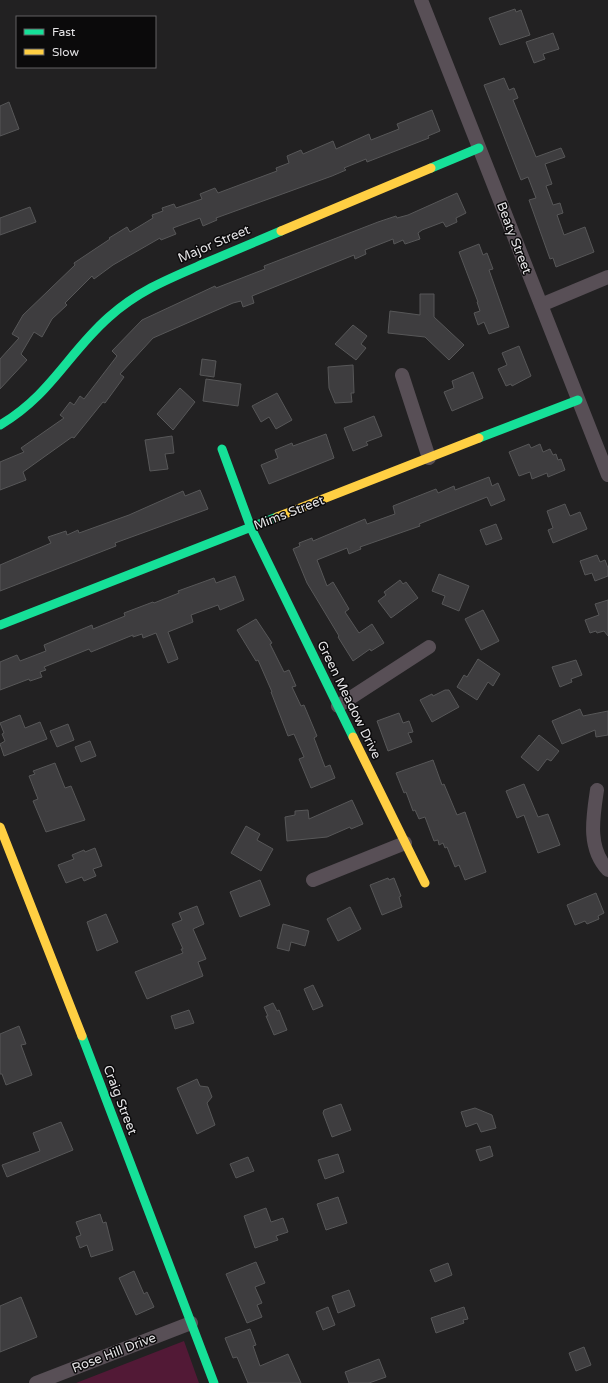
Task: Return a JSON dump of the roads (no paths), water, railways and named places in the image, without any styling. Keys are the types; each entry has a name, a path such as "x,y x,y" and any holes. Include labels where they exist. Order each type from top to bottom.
{"street":[{"name":"Beaty Street","path":"421,0 608,475"},
{"name":"Major Street","path":"0,425 37,398 96,329 123,303 153,285 479,148"},
{"path":"541,305 608,277"},
{"path":"402,375 429,458"},
{"name":"Mims Street","path":"0,625 578,400"},
{"name":"Green Meadow Drive","path":"222,450 250,528 425,884"},
{"path":"338,706 429,647"},
{"path":"597,790 592,826 596,848 605,867"},
{"name":"Craig Street","path":"0,827 214,1383"},
{"path":"313,880 405,843"},
{"name":"Rose Hill Drive","path":"36,1383 192,1323"}]}
